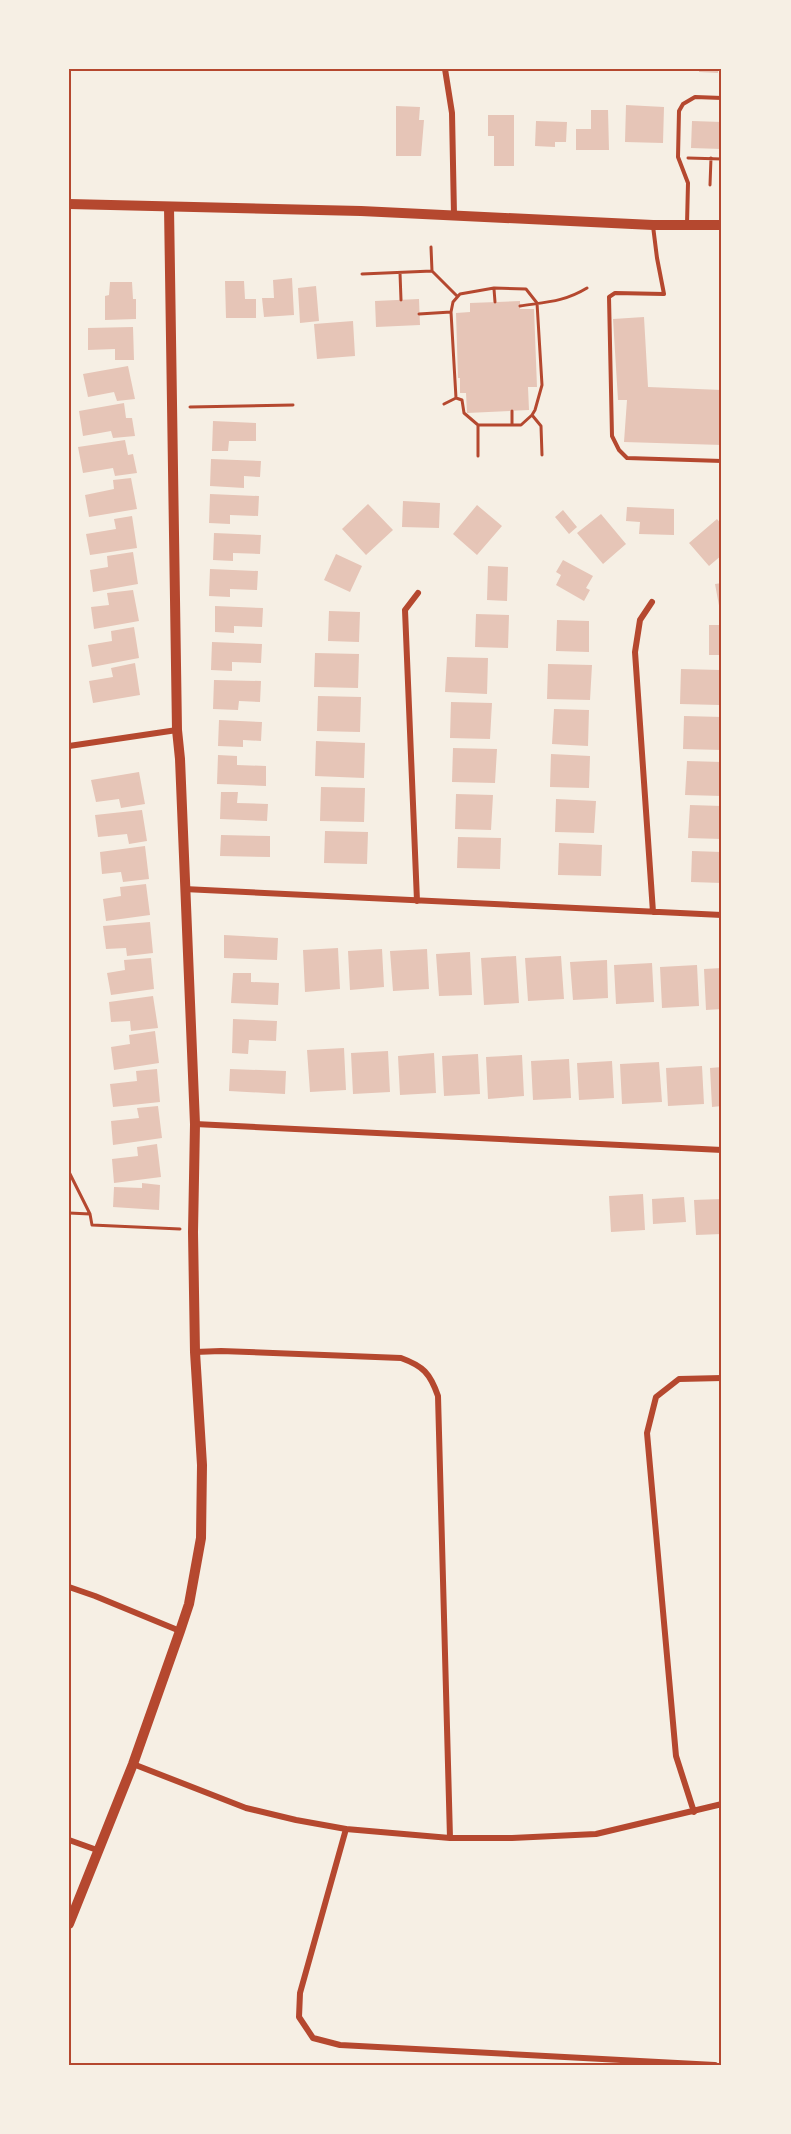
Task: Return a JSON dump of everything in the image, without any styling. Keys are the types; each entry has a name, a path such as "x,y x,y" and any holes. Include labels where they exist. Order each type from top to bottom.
{"street":[{"path":"445,69 452,113 454,215"},
{"path":"69,204 454,215 653,225 722,225"},
{"path":"69,1924 133,1764 180,1632 189,1604 201,1538 202,1465 195,1352 193,1232 195,1124 177,730 169,207"},
{"path":"417,901 405,610 418,593"},
{"path":"652,602 640,620 634,652 653,912"},
{"path":"69,746 177,730"},
{"path":"184,889 722,915"},
{"path":"195,1124 722,1150"},
{"path":"195,1352 400,1358 417,1364 432,1378 438,1396 450,1838"},
{"path":"694,1812 676,1756 647,1432 656,1397 678,1379 722,1378"},
{"path":"69,1587 180,1632"},
{"path":"133,1764 246,1808 296,1821 450,1838 596,1834 722,1804"},
{"path":"346,1828 300,1993 299,2017 313,2038 340,2045 715,2065"},
{"path":"69,1840 97,1850"}],"lane":[{"path":"687,225 688,183 678,157 679,111 683,104 695,97 722,98"},
{"path":"653,225 664,294 615,293 609,297 612,436 619,450 627,458 722,461"}],"path":[{"path":"678,157 722,159"},
{"path":"710,185 711,158"},
{"path":"431,247 432,271 457,296"},
{"path":"363,274 432,271"},
{"path":"400,273 401,300"},
{"path":"494,288 495,302"},
{"path":"444,404 456,398 462,400 464,413 478,425 521,425 532,415 542,385 537,303 526,289 494,288 460,294 453,302 451,312 456,398"},
{"path":"520,306 556,302 572,297 587,288"},
{"path":"419,314 451,312"},
{"path":"190,407 293,405"},
{"path":"512,425 513,411"},
{"path":"532,415 541,426 542,455"},
{"path":"478,425 478,456"},
{"path":"69,1172 90,1214 92,1225 184,1229 193,1232"},
{"path":"69,1213 90,1214"}],"building":[{"path":"699,69 718,69 718,73 699,72"},
{"path":"626,105 664,107 663,143 625,142"},
{"path":"396,106 420,107 419,120 424,120 421,156 396,156"},
{"path":"591,110 608,110 609,150 576,150 576,129 591,129"},
{"path":"488,115 514,115 514,166 494,166 494,136 488,136"},
{"path":"536,121 567,122 566,142 555,142 555,147 535,146"},
{"path":"692,121 722,122 722,149 691,148"},
{"path":"292,278 294,315 264,317 262,298 274,298 273,280"},
{"path":"225,281 244,281 245,299 256,299 256,318 226,318"},
{"path":"110,282 132,282 133,299 136,299 136,319 105,320 105,296 109,295"},
{"path":"316,286 319,321 300,323 298,288"},
{"path":"419,299 420,325 376,327 375,301"},
{"path":"520,301 520,309 534,309 537,387 528,387 529,410 467,413 466,393 460,393 460,378 458,378 456,313 470,312 470,303"},
{"path":"644,317 648,387 722,390 722,445 624,442 627,400 618,400 613,319"},
{"path":"353,321 355,356 317,359 314,324"},
{"path":"133,327 134,360 115,360 115,349 88,350 88,328"},
{"path":"128,366 135,399 117,401 114,392 88,397 83,374"},
{"path":"124,403 126,418 132,418 135,436 113,438 111,431 83,436 79,411"},
{"path":"213,421 256,423 256,441 229,441 228,451 212,451"},
{"path":"125,440 128,455 133,454 137,473 115,476 113,468 83,473 78,447"},
{"path":"211,459 261,461 260,477 244,476 244,488 210,486"},
{"path":"131,478 137,509 89,517 85,495 114,489 113,480"},
{"path":"210,494 259,496 258,516 230,515 230,524 209,523"},
{"path":"403,501 440,503 439,528 402,527"},
{"path":"368,504 393,530 366,555 342,529"},
{"path":"477,505 502,526 477,555 453,534"},
{"path":"627,507 674,509 674,535 639,534 640,522 626,521"},
{"path":"563,510 577,527 569,534 555,517"},
{"path":"601,514 626,544 603,564 577,533"},
{"path":"132,516 137,548 90,555 86,534 116,529 114,519"},
{"path":"717,519 722,525 722,555 709,566 689,543"},
{"path":"214,533 261,535 260,554 233,553 233,561 213,560"},
{"path":"133,552 138,584 93,592 90,570 108,567 107,556"},
{"path":"336,554 362,566 350,592 324,580"},
{"path":"563,560 593,576 586,588 590,590 584,601 556,585 561,575 556,572"},
{"path":"488,566 508,567 507,601 487,600"},
{"path":"210,569 258,571 257,590 230,589 230,597 209,596"},
{"path":"722,583 722,610 720,611 715,584"},
{"path":"133,590 139,621 94,629 91,607 109,605 107,593"},
{"path":"215,606 263,608 262,627 234,626 234,633 215,632"},
{"path":"329,611 360,612 359,642 328,641"},
{"path":"476,614 509,615 508,648 475,647"},
{"path":"557,620 589,621 589,652 556,651"},
{"path":"709,625 722,625 722,655 709,655"},
{"path":"134,627 139,658 92,667 88,645 112,641 111,631"},
{"path":"212,642 262,644 261,663 232,662 232,671 211,670"},
{"path":"315,653 359,654 358,688 314,687"},
{"path":"447,657 488,658 487,694 445,692"},
{"path":"135,663 140,695 93,703 89,681 113,677 111,668"},
{"path":"548,664 592,665 590,700 547,699"},
{"path":"681,669 720,670 719,705 680,704"},
{"path":"214,680 261,681 260,702 239,701 238,710 213,709"},
{"path":"318,696 361,697 360,732 317,731"},
{"path":"451,702 492,703 490,739 450,738"},
{"path":"554,709 589,710 588,746 552,744"},
{"path":"684,716 722,717 722,750 683,749"},
{"path":"219,720 262,722 261,741 243,740 243,747 218,746"},
{"path":"316,741 365,743 364,778 315,776"},
{"path":"453,748 497,749 495,783 452,782"},
{"path":"551,754 590,756 589,788 550,787"},
{"path":"218,755 237,756 237,765 266,766 266,786 217,784"},
{"path":"687,761 722,762 722,796 685,795"},
{"path":"139,772 145,804 121,808 119,799 96,802 91,780"},
{"path":"321,787 365,788 364,822 320,821"},
{"path":"221,792 238,792 237,803 268,804 267,821 220,819"},
{"path":"456,794 493,795 491,830 455,829"},
{"path":"556,799 596,801 594,833 555,832"},
{"path":"690,805 722,806 722,839 688,838"},
{"path":"142,810 147,841 129,844 127,834 98,837 95,815"},
{"path":"325,831 368,832 367,864 324,863"},
{"path":"221,835 270,836 270,857 220,856"},
{"path":"458,837 501,838 500,869 457,868"},
{"path":"559,843 602,845 601,876 558,875"},
{"path":"145,846 149,879 123,882 121,872 102,874 100,852"},
{"path":"692,851 722,852 722,883 691,882"},
{"path":"146,884 150,915 106,921 103,899 121,896 120,887"},
{"path":"150,922 153,953 127,956 126,948 106,949 103,926"},
{"path":"224,935 278,938 277,960 224,958"},
{"path":"338,948 340,989 305,992 303,950"},
{"path":"382,949 384,987 350,990 348,951"},
{"path":"427,949 429,989 393,991 390,951"},
{"path":"470,952 472,995 439,996 436,954"},
{"path":"516,956 519,1003 484,1005 481,958"},
{"path":"561,956 564,999 528,1001 525,958"},
{"path":"151,958 154,989 111,995 107,973 125,970 124,960"},
{"path":"607,960 608,998 573,1000 570,962"},
{"path":"652,963 654,1002 616,1004 614,965"},
{"path":"697,965 699,1006 662,1008 660,967"},
{"path":"722,968 722,1009 706,1010 704,969"},
{"path":"233,973 251,973 251,982 279,983 278,1005 231,1003"},
{"path":"153,996 158,1028 131,1031 130,1021 111,1022 109,1002"},
{"path":"233,1019 277,1021 276,1041 249,1040 248,1054 232,1053"},
{"path":"155,1031 159,1063 114,1070 111,1047 130,1044 129,1035"},
{"path":"344,1048 346,1090 310,1092 307,1050"},
{"path":"388,1051 390,1092 353,1094 351,1053"},
{"path":"434,1053 436,1093 400,1095 398,1056"},
{"path":"478,1054 480,1094 444,1096 442,1056"},
{"path":"522,1055 524,1096 488,1099 486,1057"},
{"path":"569,1059 571,1098 533,1100 531,1061"},
{"path":"612,1061 614,1098 579,1100 577,1063"},
{"path":"659,1062 662,1102 622,1104 620,1064"},
{"path":"702,1066 704,1104 668,1106 666,1068"},
{"path":"722,1067 722,1106 712,1107 710,1068"},
{"path":"157,1069 160,1102 113,1107 110,1084 137,1081 136,1071"},
{"path":"230,1069 286,1071 285,1094 229,1091"},
{"path":"158,1106 162,1138 113,1145 111,1121 139,1118 137,1108"},
{"path":"157,1144 161,1177 114,1183 112,1159 138,1156 137,1147"},
{"path":"142,1183 160,1185 159,1210 113,1207 114,1187 142,1188"},
{"path":"643,1194 645,1230 611,1232 609,1196"},
{"path":"684,1197 686,1222 653,1224 652,1199"},
{"path":"722,1199 722,1234 696,1235 694,1200"}]}
